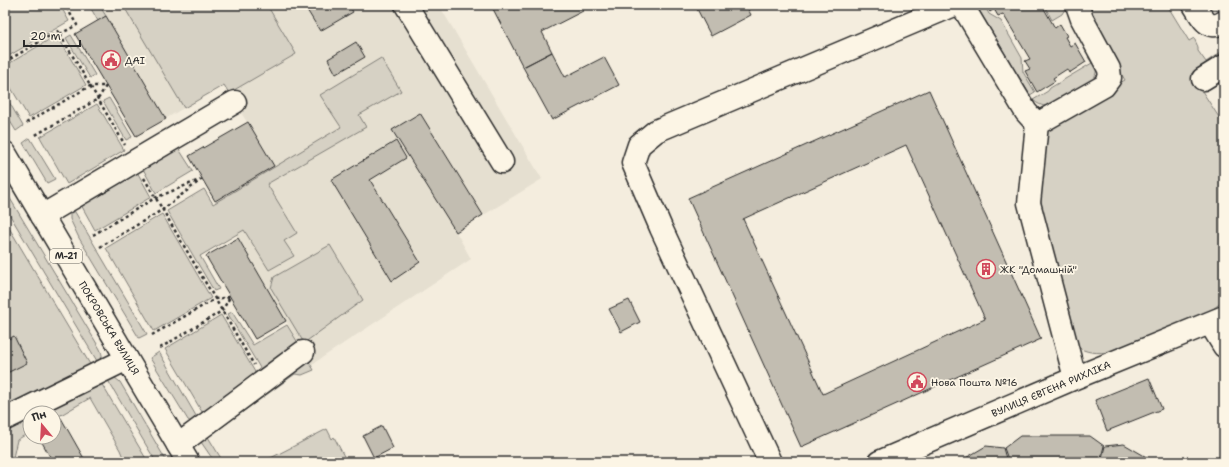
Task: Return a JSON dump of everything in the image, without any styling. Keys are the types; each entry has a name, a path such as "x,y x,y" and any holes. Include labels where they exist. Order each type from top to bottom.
{"main road":[{"path":"406,5 502,162"},
{"path":"770,462 664,235 633,164 640,145 656,131 954,5"},
{"path":"962,5 1026,112 1037,124 1030,203 1075,378"},
{"path":"1037,124 1104,86 1110,78 1110,68 1082,19 1077,5"},
{"path":"1194,5 1208,24 1216,25 1224,22"},
{"path":"1203,79 1224,66"},
{"path":"42,216 235,102"},
{"name":"ПОКРОВСЬКА ВУЛИЦЯ","path":"5,153 183,454"},
{"path":"1217,320 1224,346"},
{"name":"ВУЛИЦЯ ЄВГЕНА РИХЛІКА","path":"878,462 1075,378 1217,320"},
{"path":"183,454 264,381 303,352"},
{"path":"5,419 127,359"}],"path":[{"path":"60,34 77,25 65,5"},
{"path":"5,62 58,31 125,145"},
{"path":"26,123 90,86 106,86 98,99 34,136"},
{"path":"142,174 264,381"},
{"path":"93,235 155,198 202,179 162,210 100,247"},
{"path":"152,335 215,299 230,297 222,311 160,348"}],"shaded area":[{"path":"5,5 60,5 69,21 5,58"},
{"path":"89,5 99,5 106,16 98,21"},
{"path":"99,5 439,5 542,179 456,232 471,259 311,365 286,321 255,339 206,256 238,238 189,156 247,122 223,85 136,136 75,34 106,16"},
{"path":"123,5 267,5 296,54 229,93 224,85 184,108"},
{"path":"976,5 984,5 989,14 1001,21 1022,58 1023,72 1035,92 1030,95"},
{"path":"1044,5 1063,5 1065,9 1062,14 1052,20"},
{"path":"1093,5 1167,5 1189,41 1194,38 1198,51 1206,62 1224,50 1224,57 1203,66 1191,74 1224,125 1224,264 1221,266 1224,278 1224,297 1222,302 1205,315 1111,352 1101,353 1083,350 1075,345 1042,213 1041,200 1046,132 1054,122 1125,80 1091,23 1090,10"},
{"path":"1207,5 1224,5 1224,9 1219,11 1210,8"},
{"path":"57,35 86,85 29,118 5,78 5,66"},
{"path":"71,35 95,75 90,78 66,38"},
{"path":"1091,55 1096,68 1096,73 1093,80 1048,106 1043,106 1033,100 1092,63 1088,57"},
{"path":"381,58 401,91 359,115 366,127 267,184 297,233 284,241 294,256 269,270 244,230 200,256 219,289 214,291 167,211 204,189 213,204 341,127 320,95"},
{"path":"5,95 23,126 16,131 5,113"},
{"path":"109,98 132,137 126,140 103,101"},
{"path":"97,104 124,150 67,184 40,137"},
{"path":"30,138 55,179 47,183 23,143"},
{"path":"177,146 193,171 156,193 142,167"},
{"path":"136,170 151,197 95,230 80,203"},
{"path":"5,190 100,349 102,354 102,362 100,366 5,207"},
{"path":"72,207 147,334 139,338 79,238 70,219 70,210"},
{"path":"162,214 211,298 154,331 106,248"},
{"path":"5,221 148,462 125,462 120,450 90,398 62,414 62,405 22,405 22,437 17,440 12,462 5,462"},
{"path":"330,245 363,300 304,343 271,288 274,277"},
{"path":"232,312 253,345 287,325 300,346 263,373 228,314"},
{"path":"221,315 258,377 205,417 165,349"},
{"path":"159,352 199,421 192,422 188,420 150,358"},
{"path":"306,357 314,370 302,375 295,374 215,432 212,427"},
{"path":"106,377 114,377 120,382 167,462 156,462"},
{"path":"327,429 332,439 334,437 347,462 263,462"},
{"path":"205,432 222,460 214,461 201,442"}],"building":[{"path":"304,5 349,5 353,12 320,31"},
{"path":"491,5 523,5 524,7 527,5 580,5 583,11 542,32 552,52 523,67"},
{"path":"695,5 746,5 751,15 711,36"},
{"path":"986,5 1042,5 1055,28 1060,24 1067,36 1065,37 1070,46 1075,43 1086,62 1069,73 1067,69 1053,78 1055,81 1037,92 1025,71 1030,69 1025,61 1030,59 1003,14 998,16 994,9 990,12"},
{"name":"ДАІ","path":"106,16 166,119 136,136 75,34"},
{"path":"356,42 365,57 336,74 328,59"},
{"path":"552,52 565,77 604,57 619,85 552,120 523,67"},
{"name":"ЖК \"Домашній\"","path":"929,90 1041,339 801,447 688,198","holes":["906,145 985,319 823,394 743,219"]},
{"path":"420,113 483,215 456,232 392,130"},
{"path":"248,122 274,166 215,201 189,156"},
{"path":"396,141 406,158 370,180 420,262 392,281 331,180"},
{"path":"238,238 286,321 255,339 206,256"},
{"path":"629,300 640,322 621,332 609,309"},
{"path":"14,336 27,363 5,374 5,341"},
{"path":"1149,378 1162,409 1107,431 1095,400"},
{"path":"62,420 86,462 53,462 43,445 62,445"},
{"path":"382,426 393,448 374,458 363,436"},
{"path":"1020,436 1090,436 1104,446 1100,462 1009,462 1004,448"},
{"path":"1124,444 1155,462 1101,462 1105,446"},
{"path":"986,446 1003,448 1007,462 959,462"}],"place":[{"name":"ДАІ","path":"111,60"},
{"name":"ЖК \"Домашній\"","path":"986,269"},
{"name":"Нова Пошта №16","path":"917,382"}]}
